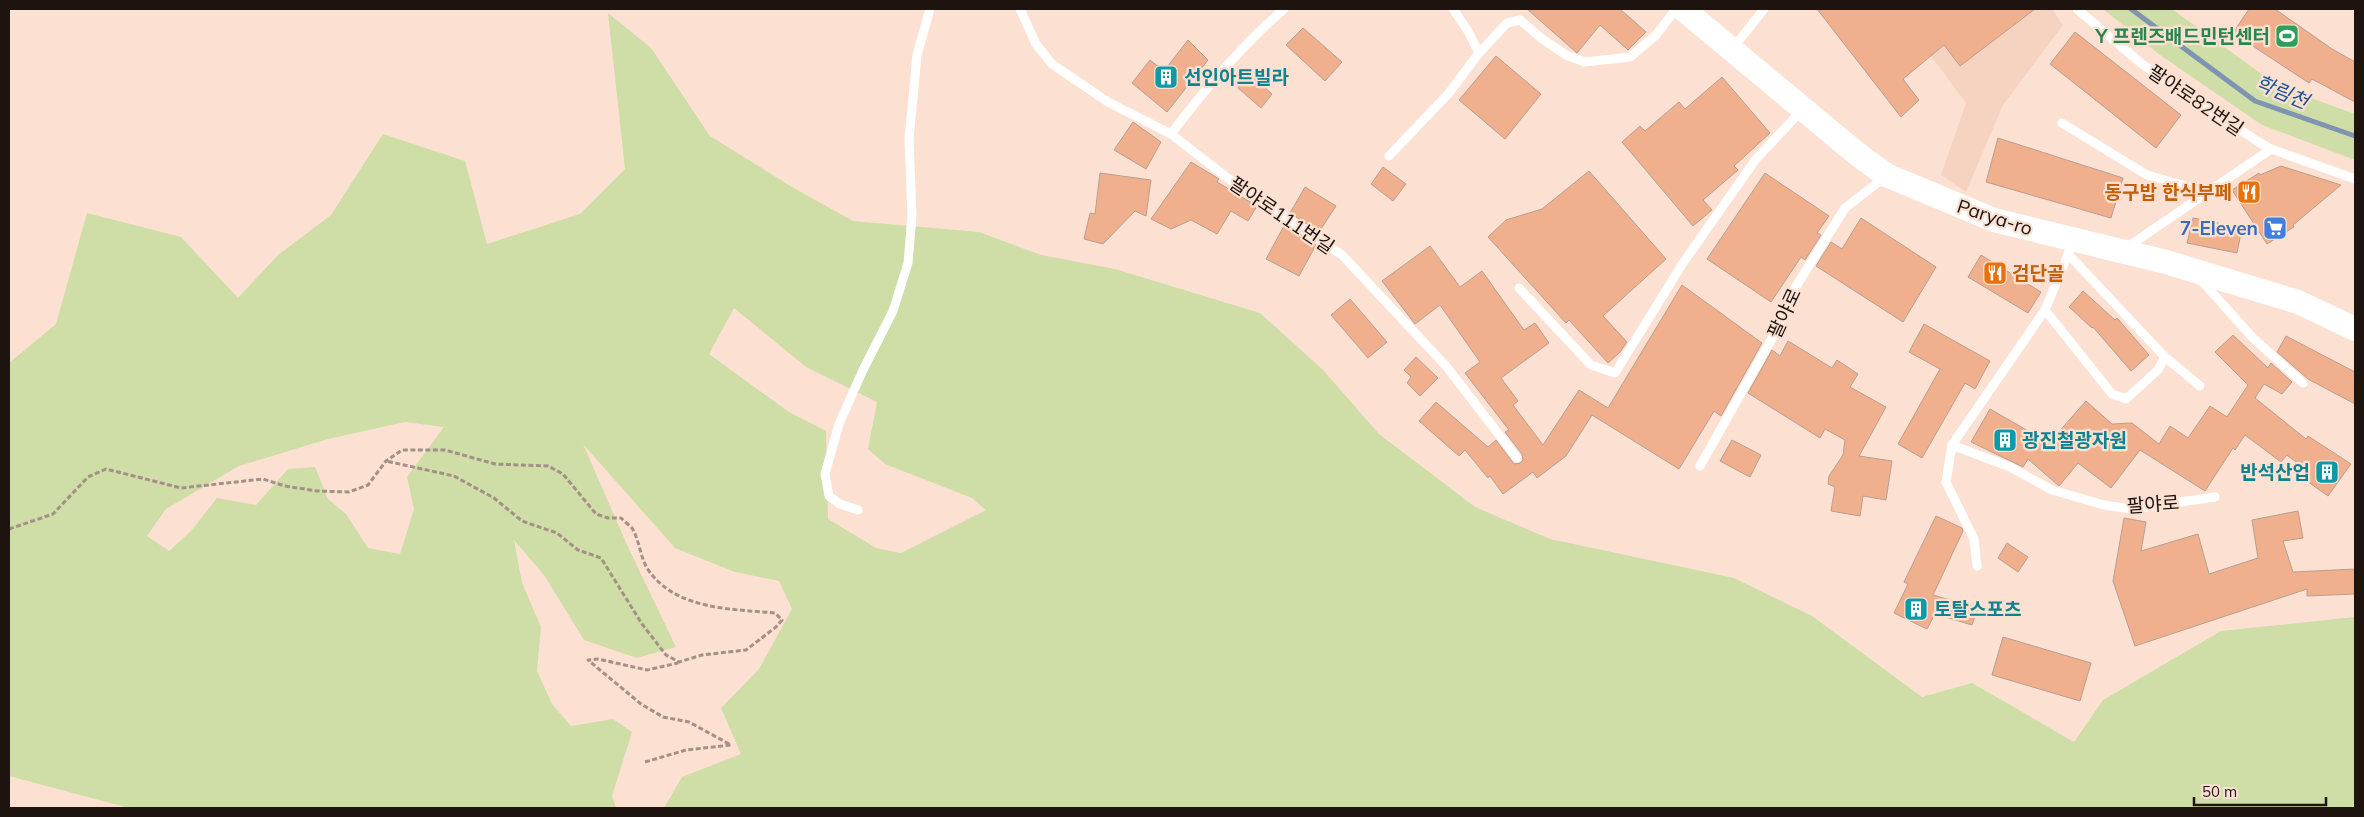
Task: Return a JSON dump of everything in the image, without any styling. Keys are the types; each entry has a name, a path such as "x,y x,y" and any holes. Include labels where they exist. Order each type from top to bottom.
{"street":[{"name":"Parya-ro","path":"1683,9 1802,110 1886,176 1994,220 2071,247 2121,251 2191,269 2298,302 2355,329"}],"lane":[{"path":"858,510 840,504 830,496 826,474 839,424 863,370 893,311 908,263 912,216 910,130 917,55 930,9"},
{"name":"팔야로111번길","path":"1020,9 1036,44 1052,64 1108,102 1171,134 1229,179 1342,255 1446,366 1517,458"},
{"path":"1171,134 1205,89 1259,31 1284,9"},
{"path":"1453,9 1468,31 1479,53"},
{"path":"1389,156 1449,93 1479,53 1507,23 1520,20 1541,38 1566,55 1585,62 1630,58 1656,35 1676,9"},
{"path":"1731,50 1764,9"},
{"name":"팔야로82번길","path":"2077,9 2142,64 2271,149 2355,179"},
{"path":"1519,288 1591,365 1615,374 1683,263 1756,159 1802,110"},
{"path":"2062,123 2147,175 2208,192"},
{"name":"팔야로82번길","path":"2121,251 2271,149"},
{"name":"팔야로","path":"1700,466 1775,333 1792,292 1845,208 1886,176"},
{"path":"1977,566 1974,539 1946,482 1952,445 2045,310 2071,247 2165,357 2200,386"},
{"path":"2191,269 2252,338 2303,383"},
{"path":"2045,310 2112,394 2126,399 2158,370 2165,357"},
{"name":"팔야로","path":"1952,445 2010,467 2052,490 2104,505 2139,509 2215,497"}],"path":[{"path":"9,529 53,514 88,477 106,469 181,488 263,479 284,486 317,491 349,492 368,485 386,461 402,450 445,450 494,464 548,466 563,474 596,514 608,518 620,518 632,529 648,570 663,588 681,598 719,608 775,613 782,620 776,627 746,650 702,655 647,670 598,659 588,660 641,704 663,718 688,722 731,745 686,750 645,762"},
{"path":"386,461 454,476 494,498 522,521 557,533 578,550 600,558 642,624 666,655 678,662"}],"shaded area":[{"path":"1896,9 2052,9 2063,25 2003,105 1966,192 1941,175 1966,103"}],"green space":[{"path":"2103,9 2172,9 2278,86 2355,114 2355,160 2262,125 2160,55"},
{"path":"608,13 651,48 710,136 792,187 853,221 979,232 1041,255 1115,269 1260,313 1323,370 1379,434 1475,507 1550,539 1734,578 1812,616 1922,697 1972,683 2074,742 2103,700 2221,631 2355,617 2355,808 664,808 682,777 741,754 721,708 759,669 792,609 779,581 735,572 675,548 583,444 628,547 676,647 637,658 584,640 544,575 514,540 522,583 541,627 537,671 552,704 571,726 613,719 632,732 612,796 616,808 129,808 9,776 9,363 56,324 87,213 181,237 238,298 278,255 331,215 383,134 465,161 487,244 580,214 625,169","holes":["734,308 806,367 877,402 868,449 885,464 972,498 986,510 901,553 876,548 828,519 826,431 789,412 709,354","405,422 444,427 407,477 414,509 400,554 368,548 346,514 328,499 315,467 288,469 256,505 217,498 191,531 169,551 147,536 166,509 239,466 328,439"]}],"building":[{"path":"1527,9 1620,9 1646,32 1628,50 1600,25 1577,53"},
{"path":"1817,9 2035,9 1960,66 1944,45 1903,79 1919,100 1901,117"},
{"path":"2249,9 2275,9 2332,49 2355,62 2355,102 2312,79 2309,83 2233,33"},
{"path":"1303,28 1342,62 1325,81 1286,45"},
{"path":"2075,32 2181,115 2156,148 2050,64"},
{"name":"선인아트빌라","path":"1188,40 1208,60 1167,112 1132,83 1150,60 1164,71"},
{"path":"1496,56 1541,94 1505,139 1459,100"},
{"path":"1250,74 1272,94 1261,108 1238,88"},
{"path":"1722,77 1770,133 1734,166 1738,170 1703,200 1712,210 1693,226 1622,142 1640,126 1645,131 1679,102 1685,109"},
{"path":"1133,122 1161,142 1146,169 1114,150"},
{"path":"1998,138 2123,178 2111,218 1986,182"},
{"path":"1191,162 1219,179 1217,182 1257,206 1248,221 1231,211 1217,234 1191,220 1171,229 1151,219"},
{"path":"2281,166 2341,185 2293,225 2294,227 2267,244 2232,190 2259,173 2260,175"},
{"path":"1383,167 1406,184 1393,201 1371,184"},
{"path":"1589,171 1666,259 1603,316 1627,342 1620,352 1608,363 1569,320 1566,323 1488,237 1506,220 1542,209"},
{"path":"1100,173 1151,180 1146,216 1135,211 1103,244 1084,239 1090,213 1095,214"},
{"path":"1765,173 1829,216 1817,233 1821,235 1805,260 1801,257 1771,302 1707,259"},
{"path":"1305,187 1336,206 1319,232 1290,213"},
{"path":"1861,218 1936,267 1903,322 1816,266 1831,242 1842,249"},
{"path":"2193,218 2242,228 2237,253 2187,243"},
{"path":"1285,224 1316,245 1299,276 1266,259"},
{"path":"1430,246 1460,287 1482,271 1524,330 1535,323 1549,343 1501,378 1518,401 1513,405 1543,445 1579,390 1608,408 1682,285 1762,343 1721,416 1714,411 1679,469 1592,415 1566,456 1537,478 1533,472 1503,494 1490,476 1488,478 1465,450 1459,456 1419,421 1436,402 1488,447 1496,440 1514,464 1520,463 1523,460 1522,454 1505,432 1509,430 1465,373 1480,362 1440,305 1415,324 1382,281"},
{"path":"1981,255 2041,292 2028,313 1968,277"},
{"path":"2083,291 2115,320 2117,318 2149,355 2131,371 2093,327 2069,307"},
{"path":"1350,299 1387,342 1368,358 1331,315"},
{"path":"1924,324 1990,361 1975,389 1965,383 1922,458 1898,444 1940,369 1909,352"},
{"path":"2233,335 2268,368 2271,363 2292,382 2282,394 2264,384 2255,398 2306,439 2308,436 2351,464 2328,496 2304,479 2309,472 2287,455 2281,462 2245,435 2235,450 2233,448 2205,491 2140,450 2111,488 2078,463 2059,486 2028,459 2023,467 1971,442 1990,409 2049,443 2086,401 2112,424 2132,423 2159,444 2170,426 2188,438 2210,406 2227,417 2248,385 2215,352"},
{"path":"2286,336 2355,372 2355,404 2308,379 2277,352"},
{"path":"1788,341 1832,368 1837,360 1858,374 1850,387 1886,407 1859,456 1892,461 1886,500 1863,496 1860,516 1831,511 1835,487 1828,484 1829,476 1843,455 1845,440 1825,429 1820,438 1748,393 1772,350 1780,356"},
{"path":"1416,357 1438,378 1420,396 1407,383 1411,377 1404,370"},
{"path":"1732,440 1761,455 1750,477 1720,461"},
{"path":"2298,511 2303,538 2283,541 2293,572 2355,569 2355,594 2307,596 2307,589 2135,646 2113,581 2124,518 2146,522 2141,551 2198,534 2209,574 2258,558 2252,520"},
{"path":"1936,516 1962,528 1963,531 1933,595 1978,608 1972,625 1935,614 1927,629 1894,613 1908,584 1904,582"},
{"path":"2007,543 2028,557 2018,572 1998,558"},
{"path":"2003,637 2091,663 2080,701 1992,675"}],"waterway":[{"name":"학림천","path":"2131,9 2255,101 2355,136"}],"place":[{"name":"Y 프렌즈배드민턴센터","path":"2287,36"},
{"name":"선인아트빌라","path":"1166,77"},
{"name":"동구밥 한식부페","path":"2249,192"},
{"name":"7-Eleven","path":"2275,228"},
{"name":"검단골","path":"1995,273"},
{"name":"광진철광자원","path":"2005,440"},
{"name":"반석산업","path":"2327,472"},
{"name":"토탈스포츠","path":"1916,609"}]}
